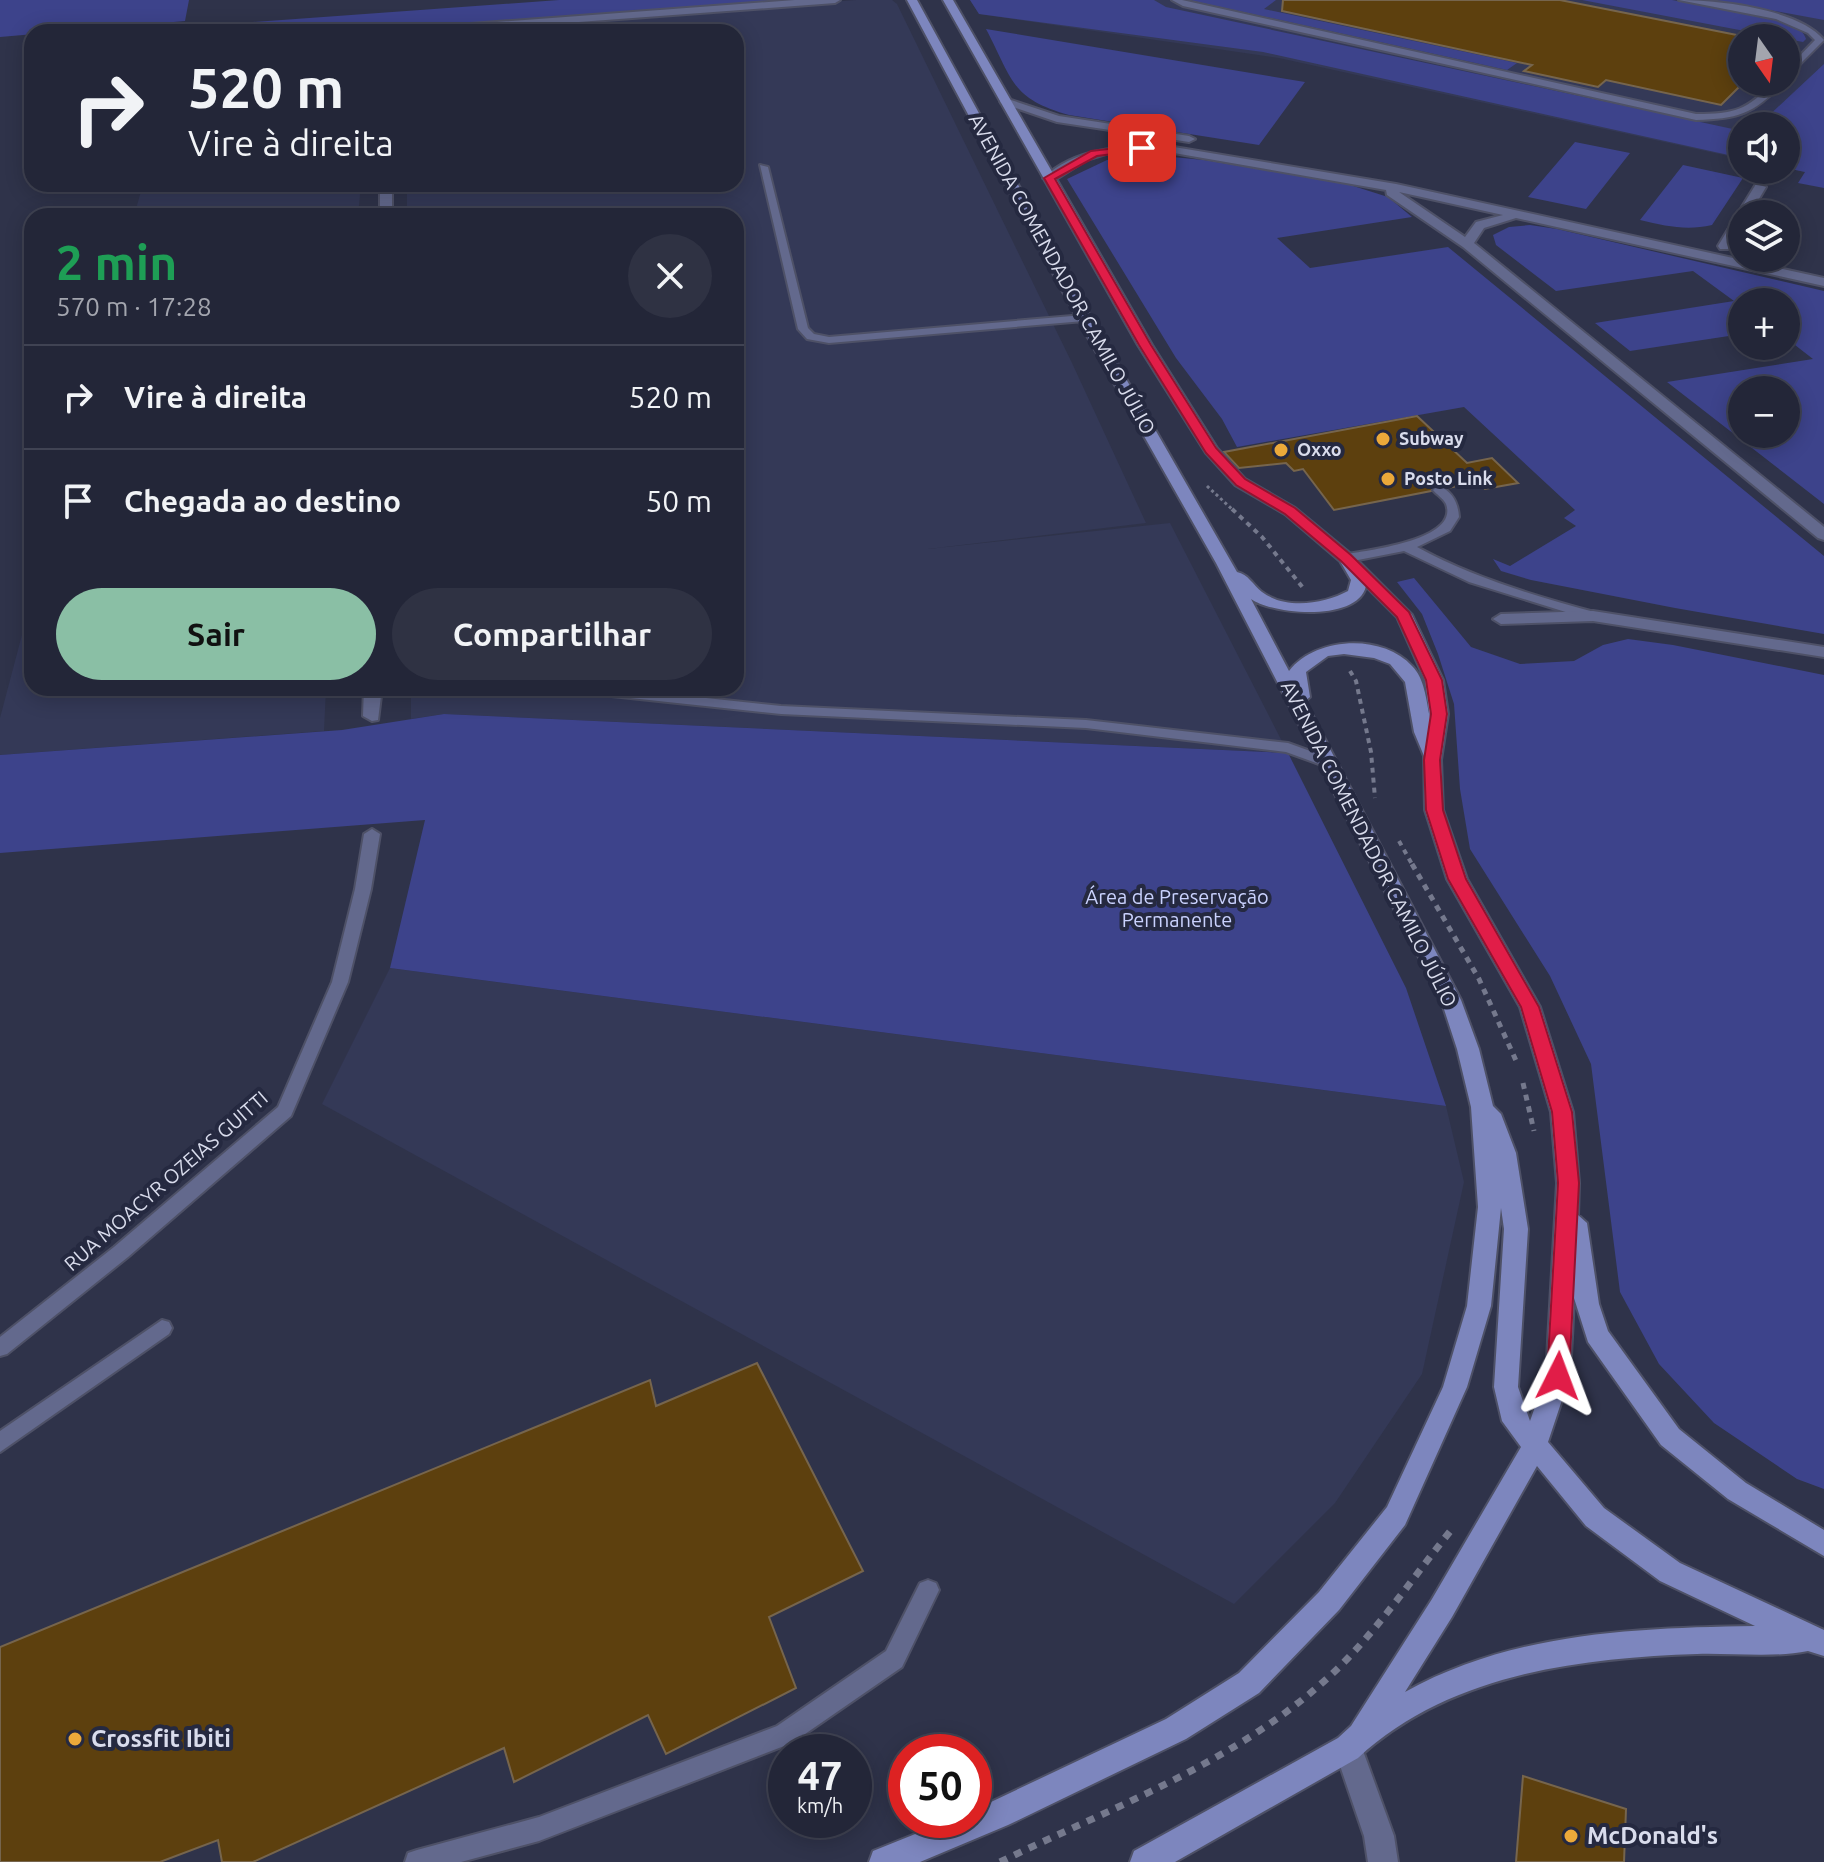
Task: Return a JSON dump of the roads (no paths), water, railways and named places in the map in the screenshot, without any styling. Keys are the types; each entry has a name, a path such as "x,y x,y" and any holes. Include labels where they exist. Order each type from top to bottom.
{"main road":[{"name":"AVENIDA COMENDADOR CAMILO JÚLIO","path":"884,1862 998,1815 1176,1729 1249,1683 1329,1601 1396,1516 1455,1387 1479,1306 1490,1207 1482,1107 1451,1000 1224,563 1084,318 912,0"},
{"name":"AVENIDA COMENDADOR CAMILO JÚLIO","path":"948,0 1145,345 1211,450 1240,482 1290,511 1346,558 1404,615 1434,680 1439,714 1432,760 1434,810 1457,879 1530,1007 1562,1112 1568,1183 1558,1376 1534,1447 1442,1608 1354,1742 1145,1862"},
{"path":"1224,563 1259,598 1282,606 1315,608 1344,601 1356,593 1359,580 1346,558"},
{"path":"1305,718 1297,671 1309,657 1336,648 1379,652 1405,667 1419,696 1424,739 1432,760"},
{"path":"1472,1066 1505,1153 1516,1229 1506,1387 1515,1421 1595,1517 1670,1572 1817,1641"},
{"path":"1568,1183 1597,1335 1633,1388 1670,1437 1737,1491 1824,1544"},
{"path":"1354,1742 1437,1690 1521,1659 1628,1641 1817,1641"}],"street":[{"path":"511,24 835,0"},
{"path":"1005,101 1042,116 1251,149"},
{"path":"1108,150 1084,139 1098,128 1109,127"},
{"path":"1049,178 1082,158 1108,150 1174,150 1370,182 1824,282"},
{"path":"1327,162 1648,229"},
{"path":"1405,200 1396,188 1397,180 1415,179"},
{"path":"1415,179 1467,244"},
{"path":"1370,182 1405,200 1467,244 1824,535"},
{"path":"1752,200 1760,187"},
{"path":"1467,244 1480,225 1489,221 1533,217"},
{"path":"1724,246 1728,240"},
{"path":"1709,242 1728,247"},
{"path":"1800,262 1824,267"},
{"path":"1501,619 1593,616 1824,652"},
{"path":"372,716 373,696"},
{"path":"1354,1742 1383,1862"}],"lane":[{"path":"1176,0 1696,117 1729,117 1750,111 1765,96"},
{"path":"1683,0 1796,22 1816,32 1820,40 1800,61"},
{"path":"763,167 803,329 811,337 829,340 1084,318"},
{"path":"1346,558 1405,546 1430,538 1446,527 1453,515 1452,503 1439,490"},
{"path":"1405,546 1445,570 1487,586 1593,616"},
{"path":"649,696 781,710 1086,724 1288,748 1330,763"},
{"name":"RUA MOACYR OZEIAS GUITTI","path":"0,1348 121,1252 285,1111 340,982 363,889 372,834"},
{"path":"0,1443 162,1328"},
{"path":"417,1862 539,1829 784,1735 894,1659 928,1590"}],"place":[{"name":"Subway","path":"1383,439"},
{"name":"Oxxo","path":"1281,450"},
{"name":"Posto Link","path":"1388,479"},
{"name":"Crossfit Ibiti","path":"75,1739"},
{"name":"McDonald's","path":"1571,1836"}],"park label":[{"name":"Área de Preservação Permanente","path":"1177,908"}]}
